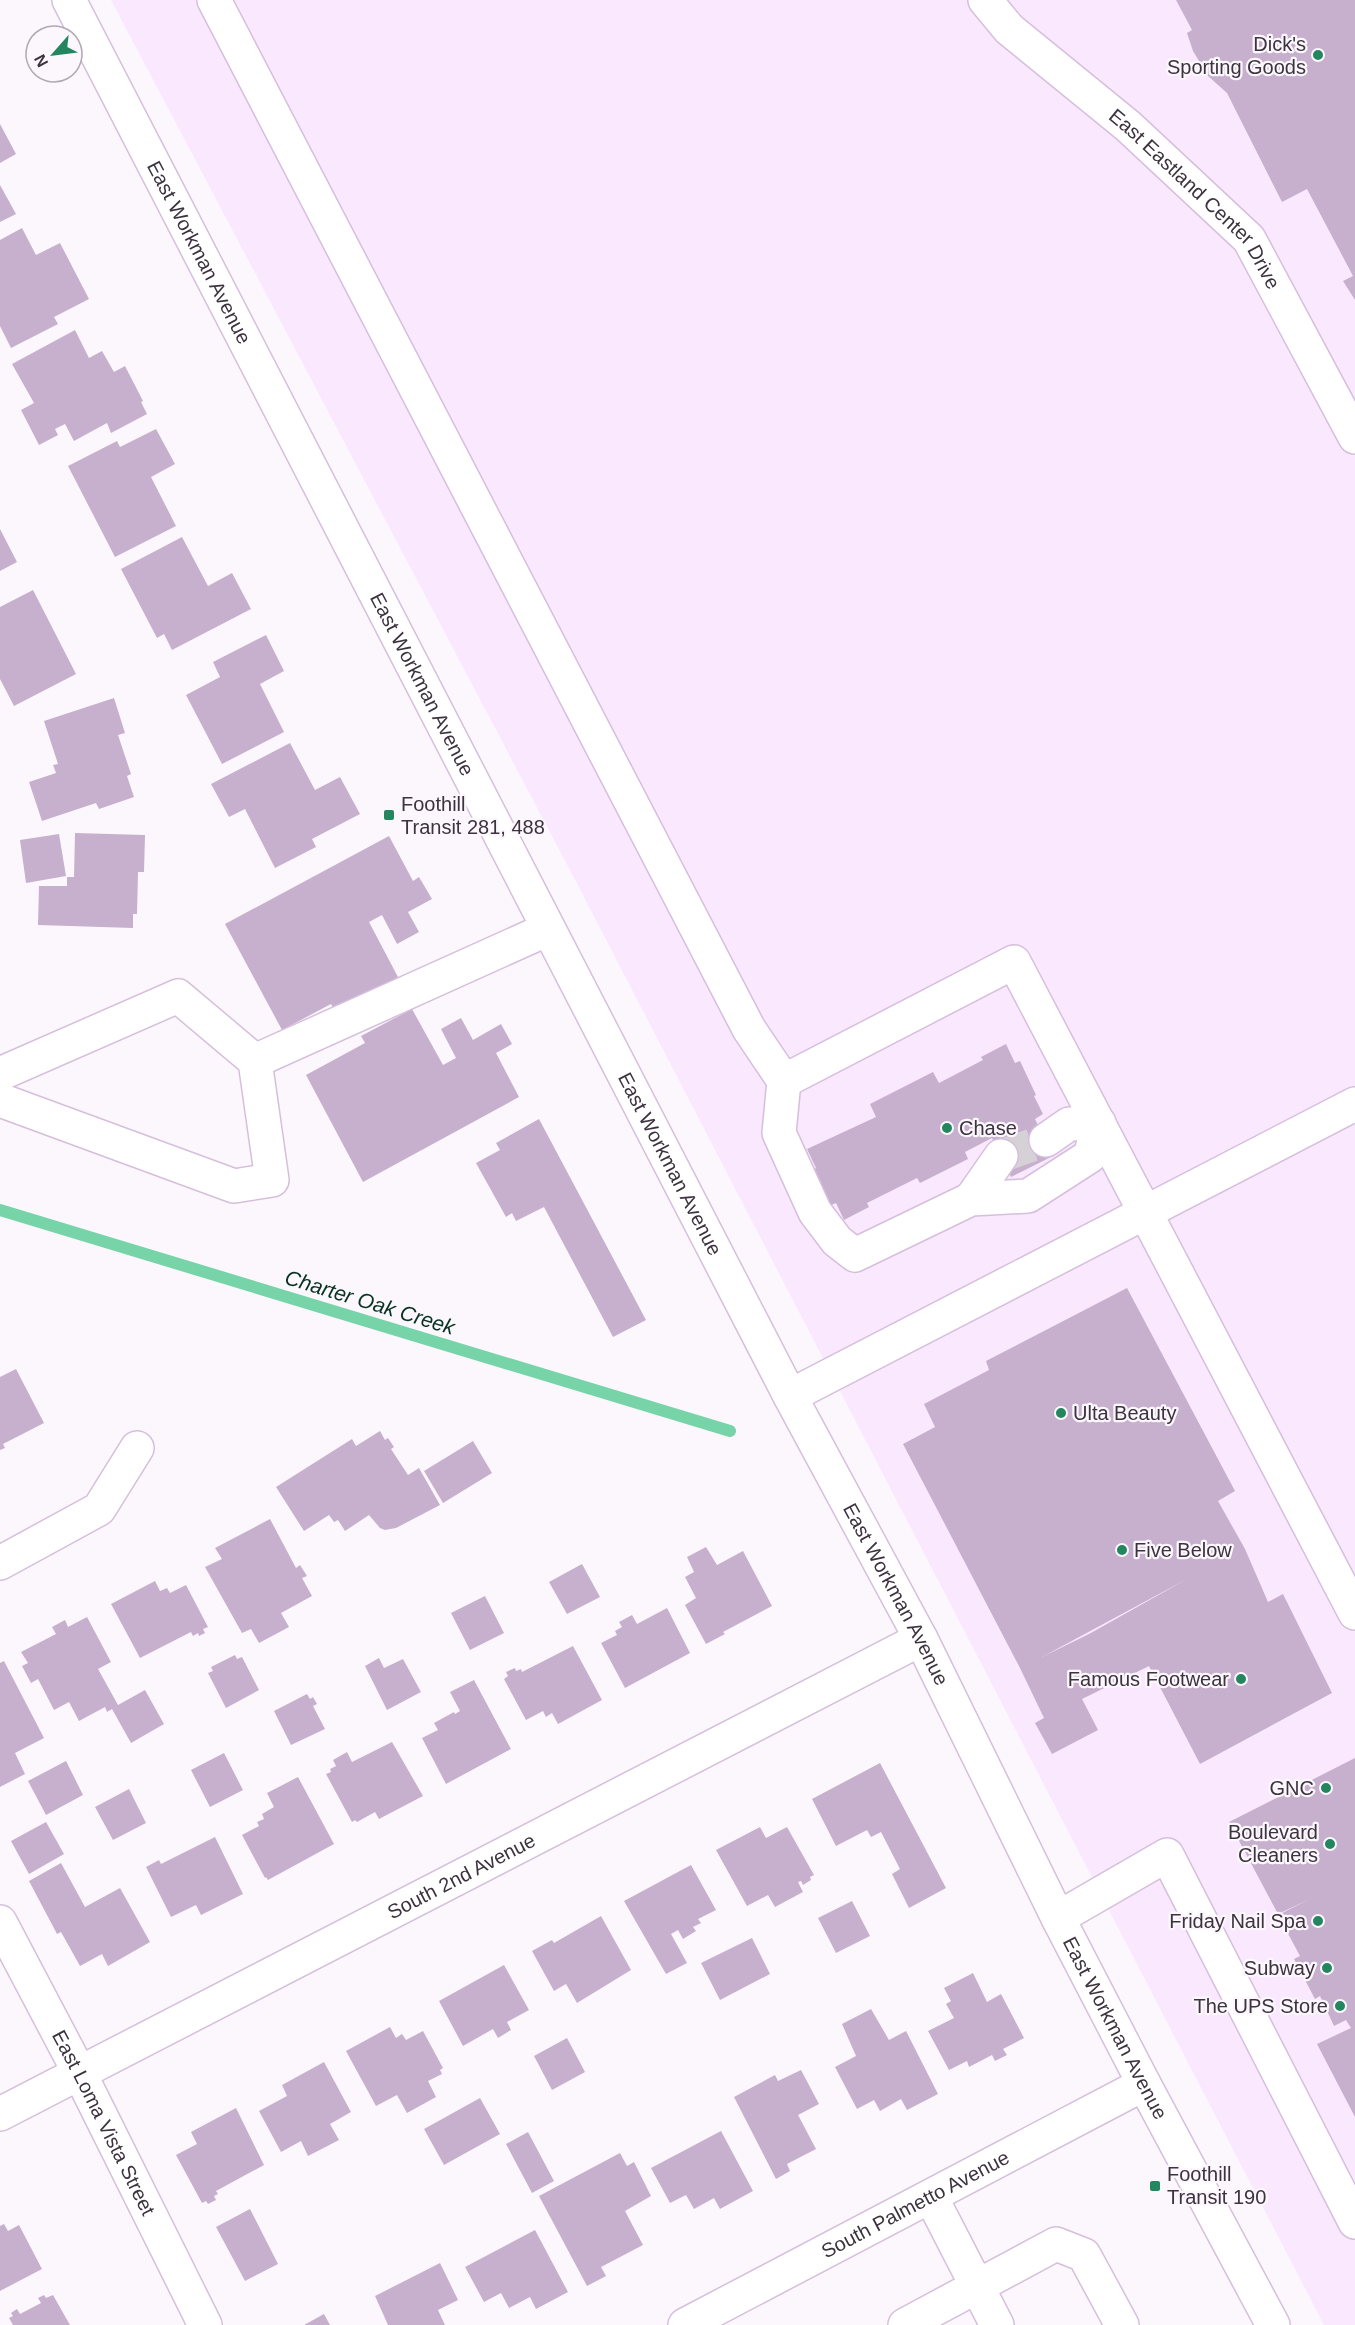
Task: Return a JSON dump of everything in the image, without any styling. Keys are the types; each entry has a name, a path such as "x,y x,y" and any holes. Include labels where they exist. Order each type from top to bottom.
{"street":[{"name":"East Workman Avenue","path":"69,0 789,1396 921,1639 1058,1918 1273,2325"},
{"path":"214,0 749,1029 784,1081 779,1134 815,1212 837,1241 855,1255 971,1199 1028,1196 1090,1156 1099,1123"},
{"name":"East Eastland Center Drive","path":"985,0 1009,28 1128,126 1249,239 1355,437"},
{"path":"255,1061 548,929"},
{"path":"784,1081 1014,962 1355,1613"},
{"path":"0,1074 178,996 255,1061 272,1180 234,1186 0,1100"},
{"path":"789,1396 1355,1104"},
{"path":"1046,1140 1069,1124 1099,1123"},
{"path":"971,1199 1001,1156"},
{"path":"0,1563 99,1509 137,1448"},
{"name":"South 2nd Avenue","path":"0,2114 921,1639"},
{"path":"1058,1918 1167,1855 1355,2222"},
{"name":"East Loma Vista Street","path":"0,1922 79,2072 205,2325"},
{"name":"South Palmetto Avenue","path":"684,2325 1144,2084"},
{"path":"931,2197 997,2325"},
{"path":"905,2325 1056,2244 1084,2255 1122,2325"}],"shaded area":[{"path":"111,0 1355,0 1355,2325 1324,2325 571,872"}],"building":[{"path":"1176,0 1355,0 1355,300 1343,281 1353,276 1307,189 1282,202 1227,93 1208,76 1193,51 1187,33 1192,30"},
{"path":"0,124 16,154 0,163"},
{"path":"0,185 16,214 0,222"},
{"path":"22,228 36,255 60,243 89,299 54,317 58,324 11,348 0,326 0,240"},
{"path":"75,330 89,358 102,351 114,372 125,366 147,414 111,433 107,423 74,441 65,424 55,429 58,435 39,445 21,410 34,403 12,364"},
{"path":"156,429 175,464 151,477 176,526 115,557 68,466 117,441 120,447"},
{"path":"0,529 17,562 0,571"},
{"path":"182,537 208,586 232,573 251,609 172,650 164,634 157,638 121,569"},
{"path":"33,590 76,674 14,706 0,679 0,607"},
{"path":"266,635 284,671 260,684 284,732 222,764 186,695 220,677 213,662"},
{"path":"114,698 125,733 118,735 131,774 127,776 134,797 99,809 96,803 42,821 29,782 56,773 53,765 58,764 44,721"},
{"path":"290,743 315,790 340,777 360,814 312,839 316,847 275,868 245,809 229,817 211,784"},
{"path":"75,833 145,835 144,872 138,872 137,914 133,914 133,928 38,925 39,886 67,886 67,877 74,877"},
{"path":"59,834 66,876 26,883 20,840"},
{"path":"389,836 413,881 419,877 432,899 408,912 419,932 397,944 382,915 369,922 399,979 336,1013 331,1004 282,1030 225,924"},
{"path":"412,1009 443,1065 456,1058 441,1029 461,1018 473,1040 501,1024 512,1044 496,1053 519,1097 363,1182 306,1075 365,1043 361,1036"},
{"name":"Chase","path":"1006,1044 1015,1063 1020,1061 1036,1095 1034,1096 1043,1114 1035,1119 1053,1156 1011,1177 992,1138 965,1152 968,1159 920,1183 917,1178 867,1203 869,1207 844,1220 836,1203 829,1206 812,1171 816,1168 807,1149 876,1117 870,1104 933,1072 939,1083 983,1060 981,1057"},
{"path":"539,1119 646,1320 613,1337 544,1207 516,1221 512,1213 506,1217 476,1163 500,1150 496,1143"},
{"path":"1127,1288 1235,1491 1218,1501 1245,1549 1268,1602 1283,1594 1332,1693 1200,1764 1149,1666 1082,1699 1098,1730 1052,1754 1035,1723 1044,1718 1020,1668 903,1444 935,1427 924,1404 989,1370 986,1361","holes":["1187,1579 1089,1634 1042,1657"]},
{"path":"16,1369 44,1423 3,1444 5,1448 0,1450 0,1377"},
{"path":"380,1431 385,1440 388,1438 394,1447 391,1449 408,1475 419,1468 440,1505 396,1528 385,1530 380,1528 369,1515 345,1531 338,1520 334,1522 329,1515 304,1531 276,1487 352,1439 356,1446"},
{"path":"473,1441 492,1473 443,1503 424,1471"},
{"path":"270,1519 296,1568 300,1565 307,1576 302,1578 312,1596 281,1613 289,1627 259,1643 251,1629 242,1633 205,1567 222,1559 215,1548"},
{"path":"706,1547 717,1565 743,1551 772,1606 723,1632 725,1634 706,1644 685,1605 696,1598 685,1577 694,1572 687,1557"},
{"path":"582,1564 600,1597 567,1614 549,1582"},
{"path":"155,1581 160,1591 167,1588 170,1593 186,1585 208,1627 203,1629 205,1633 199,1636 198,1633 193,1636 191,1632 140,1658 111,1604"},
{"path":"485,1596 504,1633 470,1650 451,1613"},
{"path":"667,1608 690,1653 625,1688 601,1643 617,1635 615,1631 622,1627 619,1622 632,1615 637,1624"},
{"path":"87,1617 111,1662 98,1669 118,1705 145,1690 164,1724 131,1743 112,1709 107,1712 105,1707 79,1721 69,1702 54,1710 38,1679 31,1683 22,1666 28,1663 21,1652 56,1634 52,1627 65,1620 68,1627"},
{"path":"573,1646 602,1700 558,1724 552,1713 546,1717 543,1711 526,1720 504,1679 508,1676 506,1672 515,1668 516,1671 521,1669 522,1672"},
{"path":"235,1655 237,1659 242,1657 259,1690 226,1708 208,1673 213,1671 211,1667"},
{"path":"379,1658 384,1668 403,1659 421,1692 387,1710 365,1666"},
{"path":"4,1661 44,1738 15,1753 25,1774 0,1787 0,1663"},
{"path":"474,1680 511,1749 446,1784 422,1738 438,1730 434,1723 460,1711 450,1692"},
{"path":"307,1694 310,1699 313,1697 317,1704 313,1706 325,1729 291,1745 274,1711"},
{"path":"392,1742 423,1796 379,1819 375,1812 357,1822 355,1820 352,1822 326,1774 336,1766 333,1760 347,1752 352,1762"},
{"path":"224,1753 243,1790 210,1807 191,1770"},
{"path":"1355,1758 1355,2117 1317,2044 1351,2028 1346,2020 1334,2026 1320,1996 1315,1999 1294,1959 1300,1956 1278,1915 1310,1899 1278,1914 1229,1822"},
{"path":"66,1761 83,1795 46,1815 28,1781"},
{"path":"880,1763 946,1888 909,1908 892,1874 900,1869 881,1832 871,1837 867,1830 836,1846 812,1799"},
{"path":"298,1777 334,1844 268,1880 242,1835 259,1826 257,1822 264,1819 262,1814 274,1807 267,1793"},
{"path":"129,1789 146,1823 113,1840 95,1807"},
{"path":"46,1822 64,1854 29,1874 11,1841"},
{"path":"760,1827 766,1838 787,1827 814,1875 803,1885 801,1881 798,1882 803,1892 775,1907 768,1895 747,1906 716,1850"},
{"path":"215,1837 243,1894 201,1915 196,1905 171,1917 146,1867 159,1860 161,1864"},
{"path":"61,1863 85,1907 120,1888 150,1942 108,1966 102,1954 80,1966 61,1932 57,1934 29,1881"},
{"path":"691,1865 716,1910 698,1919 701,1923 693,1927 696,1931 683,1939 678,1930 671,1934 687,1963 666,1974 624,1901"},
{"path":"852,1901 870,1936 836,1953 818,1918"},
{"path":"601,1916 631,1970 577,2003 566,1984 554,1991 532,1951 552,1940 554,1943"},
{"path":"752,1938 770,1974 720,2000 701,1963"},
{"path":"504,1965 529,2010 507,2022 511,2030 498,2038 493,2029 463,2046 439,2001"},
{"path":"973,1973 987,2002 1001,1994 1024,2038 1003,2049 1007,2055 995,2061 992,2055 969,2067 967,2061 949,2070 928,2031 954,2018 946,2004 951,2001 944,1988"},
{"path":"871,2009 889,2040 906,2031 938,2094 907,2110 901,2099 880,2111 874,2100 857,2109 835,2067 856,2056 842,2024"},
{"path":"390,2027 396,2038 402,2034 406,2040 423,2031 443,2068 440,2070 442,2074 428,2081 436,2097 407,2113 397,2095 376,2106 346,2051"},
{"path":"567,2038 585,2072 552,2090 534,2056"},
{"path":"324,2062 351,2112 330,2124 339,2140 308,2156 301,2141 281,2152 259,2111 287,2096 282,2085"},
{"path":"801,2070 819,2104 798,2115 816,2149 787,2164 790,2171 776,2179 734,2097 775,2075 778,2081"},
{"path":"480,2098 500,2134 444,2165 424,2129"},
{"path":"236,2108 264,2165 216,2191 218,2194 214,2196 216,2200 208,2204 206,2201 202,2203 176,2155 197,2144 191,2132"},
{"path":"721,2131 753,2191 720,2209 714,2198 694,2209 686,2195 670,2203 651,2168"},
{"path":"528,2132 554,2181 532,2193 506,2144"},
{"path":"620,2153 627,2166 634,2162 651,2196 625,2211 643,2245 601,2267 606,2276 587,2286 539,2196"},
{"path":"250,2209 278,2264 245,2281 216,2227"},
{"path":"4,2224 8,2231 19,2225 42,2269 0,2291 0,2226"},
{"path":"535,2230 568,2292 536,2309 530,2297 509,2308 501,2293 484,2302 465,2267"},
{"path":"440,2263 458,2300 438,2310 445,2325 388,2325 375,2296"},
{"path":"44,2295 46,2298 53,2295 70,2325 13,2325 9,2318 13,2316 11,2313 17,2309 20,2314 41,2303 38,2298"},
{"path":"324,2314 330,2325 304,2325"}],"waterway":[{"name":"Charter Oak Creek","path":"0,1210 730,1431"}],"tunnel":[{"path":"1001,1156 1046,1140"}],"place":[{"name":"Dick's Sporting Goods","path":"1318,55"},
{"name":"Foothill Transit 281, 488","path":"389,815"},
{"name":"Chase","path":"947,1128"},
{"name":"Ulta Beauty","path":"1061,1413"},
{"name":"Five Below","path":"1122,1550"},
{"name":"Famous Footwear","path":"1241,1679"},
{"name":"GNC","path":"1326,1788"},
{"name":"Boulevard Cleaners","path":"1330,1844"},
{"name":"Friday Nail Spa","path":"1318,1921"},
{"name":"Subway","path":"1327,1968"},
{"name":"The UPS Store","path":"1340,2006"},
{"name":"Foothill Transit 190","path":"1155,2186"}]}
